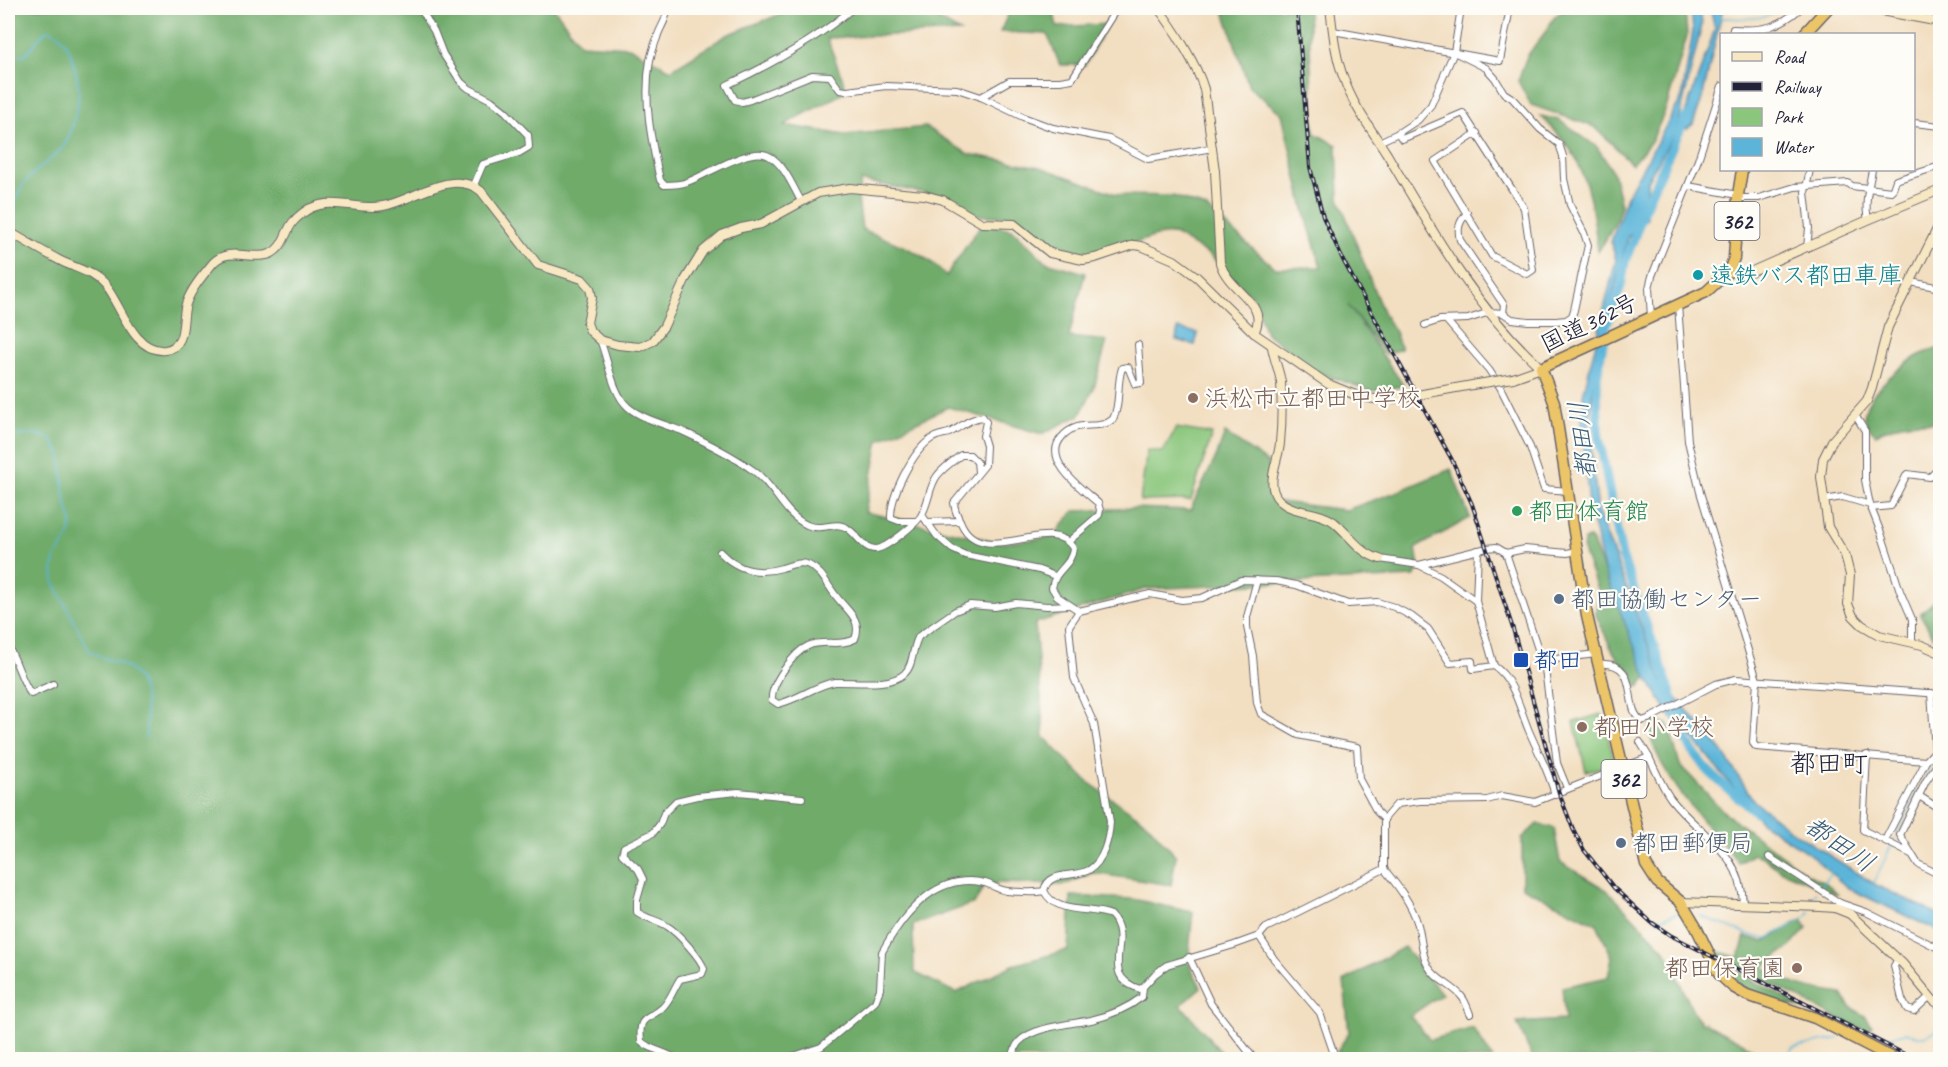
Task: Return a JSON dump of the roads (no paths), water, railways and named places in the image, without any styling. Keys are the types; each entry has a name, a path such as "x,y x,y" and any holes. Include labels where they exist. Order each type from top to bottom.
{"highway":[{"path":"1805,33 1828,8"},
{"name":"362","path":"1729,271 1737,240 1738,197 1742,171"},
{"name":"国道362号","path":"1729,271 1706,292 1541,368 1554,402 1587,616 1646,865 1656,882 1681,902 1719,974 1733,987 1747,995 1815,1018 1896,1059"}],"main road":[{"path":"1158,8 1166,17 1201,78 1213,148 1223,273 1257,312 1258,320 1254,333"},
{"path":"8,231 62,262 96,276 107,288 128,326 151,348 165,350 174,346 181,337 185,306 192,290 216,260 228,255 240,254 257,257 272,253 282,244 294,221 312,207 332,203 365,208 383,207 450,183 460,182 474,185 481,191 538,265 582,279 590,288 592,298 587,323 590,331 600,340 618,345 640,347 652,341 664,327 685,279 703,251 722,235 761,224 818,193 850,188 924,195 943,200 982,223 1014,224 1050,254 1083,260 1134,245 1141,246 1174,260 1197,277 1254,333 1272,347 1328,384 1358,396 1380,400 1408,397 1513,378 1541,368 1516,345 1490,312 1425,218 1379,142 1345,82 1337,60 1330,8"},
{"path":"1865,8 1941,22"},
{"path":"1729,271 1739,275 1750,272 1941,190"},
{"path":"1941,223 1888,327 1867,401 1832,441 1823,459 1821,477 1828,527 1845,555 1850,575 1848,604 1852,616 1879,635 1912,642 1941,652"},
{"path":"1272,347 1281,389 1280,443 1272,484 1273,492 1283,503 1333,522 1367,554 1380,559"},
{"path":"1681,902 1838,905 1898,958 1930,996 1941,1005"}],"street":[{"path":"420,8 434,31 443,54 461,82 505,111 530,140 529,147 519,153 483,164 474,185"},
{"path":"666,8 667,18 657,36 650,61 647,97 651,139 660,180 664,185 685,183 744,155 760,153 768,155 781,167 801,201"},
{"path":"853,8 818,35 787,54 727,85 735,100 742,102 812,75 822,74 830,76 840,90 847,92 886,86 957,89 1053,128 1109,139 1148,159 1213,148"},
{"path":"981,97 1009,81 1072,79 1118,8"},
{"path":"1379,142 1398,134 1418,120 1431,105 1454,52 1461,8"},
{"path":"1333,31 1500,61 1510,8"},
{"path":"1732,33 1733,29 1767,28 1784,22 1801,8"},
{"path":"1425,325 1446,320 1468,319 1490,312 1503,313 1512,319 1528,321 1566,320 1572,316 1588,245 1570,205 1564,179 1563,156 1559,144 1540,129 1512,98 1503,93 1496,78 1486,68 1454,52"},
{"path":"1651,316 1652,276 1688,186 1720,92"},
{"path":"1398,134 1402,139 1463,113 1477,133 1524,208 1533,270 1527,274 1492,256 1435,161 1477,133"},
{"path":"1915,123 1941,126"},
{"path":"1688,186 1738,197 1759,198 1783,190 1806,186 1848,183 1868,189 1891,191 1896,180 1941,166"},
{"path":"1807,248 1809,228 1806,186 1810,171"},
{"path":"1868,220 1866,210 1872,171"},
{"path":"1467,213 1459,224 1458,232 1504,305 1503,313"},
{"path":"1911,282 1941,288"},
{"path":"1678,305 1688,441 1757,680 1753,743 1756,747 1926,761"},
{"path":"1446,320 1489,370 1500,387 1530,447 1544,489 1569,491"},
{"path":"600,340 608,371 628,407 707,444 755,472 796,519 816,528 843,526 854,532 866,545 876,549 889,543 922,515 937,475 961,455 970,455 977,462 978,472"},
{"path":"1068,542 1099,514 1100,510 1098,503 1058,464 1056,446 1068,430 1082,426 1101,425 1113,419 1117,410 1118,381 1122,368 1128,367 1135,384 1141,383 1138,345"},
{"path":"1855,415 1865,431 1865,480 1871,506 1896,581 1912,619 1912,642"},
{"path":"915,521 899,521 891,518 891,509 909,465 928,441 960,425 983,417 986,422 983,435 985,465 954,503 955,514 970,536 989,542 1003,543 1047,536 1068,542 1073,548 1071,561 1055,576 1052,588 1057,596 1079,611"},
{"path":"1824,500 1843,497 1871,506 1891,506 1907,474 1930,477 1941,467"},
{"path":"922,515 933,532 952,549 965,555 1039,570 1055,576"},
{"path":"927,522 960,521"},
{"path":"1419,566 1496,547 1506,553 1540,655 1548,660 1597,659 1622,670 1638,718 1642,721 1716,684 1729,680 1757,680 1941,694"},
{"path":"1506,553 1525,549 1567,553 1577,551"},
{"path":"1478,550 1476,601 1494,666 1503,673 1511,687 1546,767 1555,795"},
{"path":"720,552 739,567 755,572 772,571 800,563 810,566 823,577 836,597 854,616 858,628 855,639 808,645 798,653 772,691 772,700 778,704 830,683 872,682 901,677 908,669 919,636 955,610 970,605 995,608 1016,603 1047,606 1069,605"},
{"path":"1380,559 1419,566 1441,576 1476,601"},
{"path":"1044,891 1047,883 1053,878 1090,869 1105,848 1109,832 1110,822 1098,740 1094,724 1074,678 1069,626 1079,611 1150,594 1182,600 1202,598 1241,580 1276,581 1296,585 1348,604 1377,602 1394,607 1428,629 1450,663 1472,661 1473,669 1494,666"},
{"path":"1257,580 1247,617 1247,627 1253,656 1257,703 1261,714 1298,735 1357,747 1359,779 1377,812 1384,819"},
{"path":"8,647 15,658 22,681 31,694 53,684"},
{"path":"1548,660 1545,669 1557,763 1567,788"},
{"path":"1886,841 1926,761 1935,751 1931,693"},
{"path":"1640,742 1669,796 1684,814 1716,843 1737,872 1742,888 1743,904"},
{"path":"1867,755 1863,830 1912,854"},
{"path":"1470,1014 1462,996 1438,978 1429,968 1414,913 1400,889 1384,870 1384,819 1391,808 1403,802 1487,800 1502,796 1535,802 1648,757"},
{"path":"1895,845 1926,781 1941,760"},
{"path":"677,1059 668,1053 646,1046 641,1041 641,1029 644,1020 662,1008 680,979 702,974 704,969 695,952 666,924 643,917 637,912 637,900 643,879 638,869 622,854 624,847 653,833 664,813 676,801 738,792 802,798"},
{"path":"1919,796 1941,809"},
{"path":"1900,835 1918,864 1941,875"},
{"path":"1769,857 1838,905 1866,912 1941,949"},
{"path":"1044,891 1048,898 1069,908 1112,915 1121,932 1118,974 1132,987 1140,989 1160,969 1189,957 1221,950 1259,936 1266,928 1384,870"},
{"path":"783,1059 821,1047 875,1002 880,989 882,952 920,903 939,887 959,881 973,881 1006,891 1044,891"},
{"path":"1259,936 1274,958 1320,1013 1336,1059"},
{"path":"1189,957 1211,1004 1255,1059"},
{"path":"1898,958 1894,966 1902,999 1907,1009 1914,1011 1930,996"},
{"path":"1012,1059 1015,1047 1025,1036 1049,1028 1094,1019 1116,1011 1142,997 1143,987"}],"water":[{"path":"1691,8 1700,8 1702,24 1677,129 1647,181 1647,218 1628,237 1597,355 1589,423 1598,513 1662,681 1722,751 1754,801 1793,832 1876,885 1940,915 1940,932 1848,888 1807,852 1761,822 1692,737 1671,717 1648,680 1605,574 1589,507 1582,421 1583,395 1616,260 1611,242 1627,196 1682,97 1693,31"},
{"path":"1710,8 1723,8 1702,99 1693,124 1687,129 1681,125 1715,29"},
{"path":"1178,329 1198,333 1195,345 1176,340"}],"waterway":[{"path":"1720,18 1760,17 1783,8"},
{"path":"8,55 25,55 44,32 49,30 54,32 62,38 70,51 79,92 76,114 66,142 29,178 16,199 15,230"},
{"name":"都田川","path":"1673,699 1622,556 1598,432 1597,377 1606,327 1621,286 1625,262 1651,193 1686,117"},
{"path":"8,210 14,211"},
{"path":"8,270 16,260 16,240"},
{"path":"8,434 14,436 36,434 50,438 61,455 65,499 72,522 69,537 57,554 53,567 54,583 89,650 100,657 119,663 136,676 146,705 146,738"},
{"name":"都田川","path":"1677,716 1683,733 1698,759 1718,781 1756,812"},
{"path":"1926,775 1940,753"},
{"path":"1893,842 1918,790"},
{"path":"1874,883 1891,846"},
{"path":"1819,888 1831,873"},
{"path":"1810,904 1816,892"},
{"path":"1700,916 1766,939 1793,925 1808,915 1809,911"},
{"path":"1657,920 1678,913"},
{"path":"1874,1038 1906,1033 1924,1036 1940,1029"},
{"path":"1787,1060 1792,1048 1840,1038"}],"railway":[{"path":"1297,8 1310,167 1323,217 1344,262 1452,460 1472,504 1513,629 1559,793 1584,850 1614,888 1651,922 1670,935 1916,1060"}],"place":[{"name":"遠鉄バス都田車庫","path":"1698,275"},
{"name":"浜松市立都田中学校","path":"1193,398"},
{"name":"都田体育館","path":"1517,511"},
{"name":"都田協働センター","path":"1559,599"},
{"name":"都田","path":"1521,660"},
{"name":"都田小学校","path":"1582,727"},
{"name":"都田郵便局","path":"1621,843"},
{"name":"都田保育園","path":"1797,968"}],"district":[{"name":"都田町","path":"1829,763"}]}
